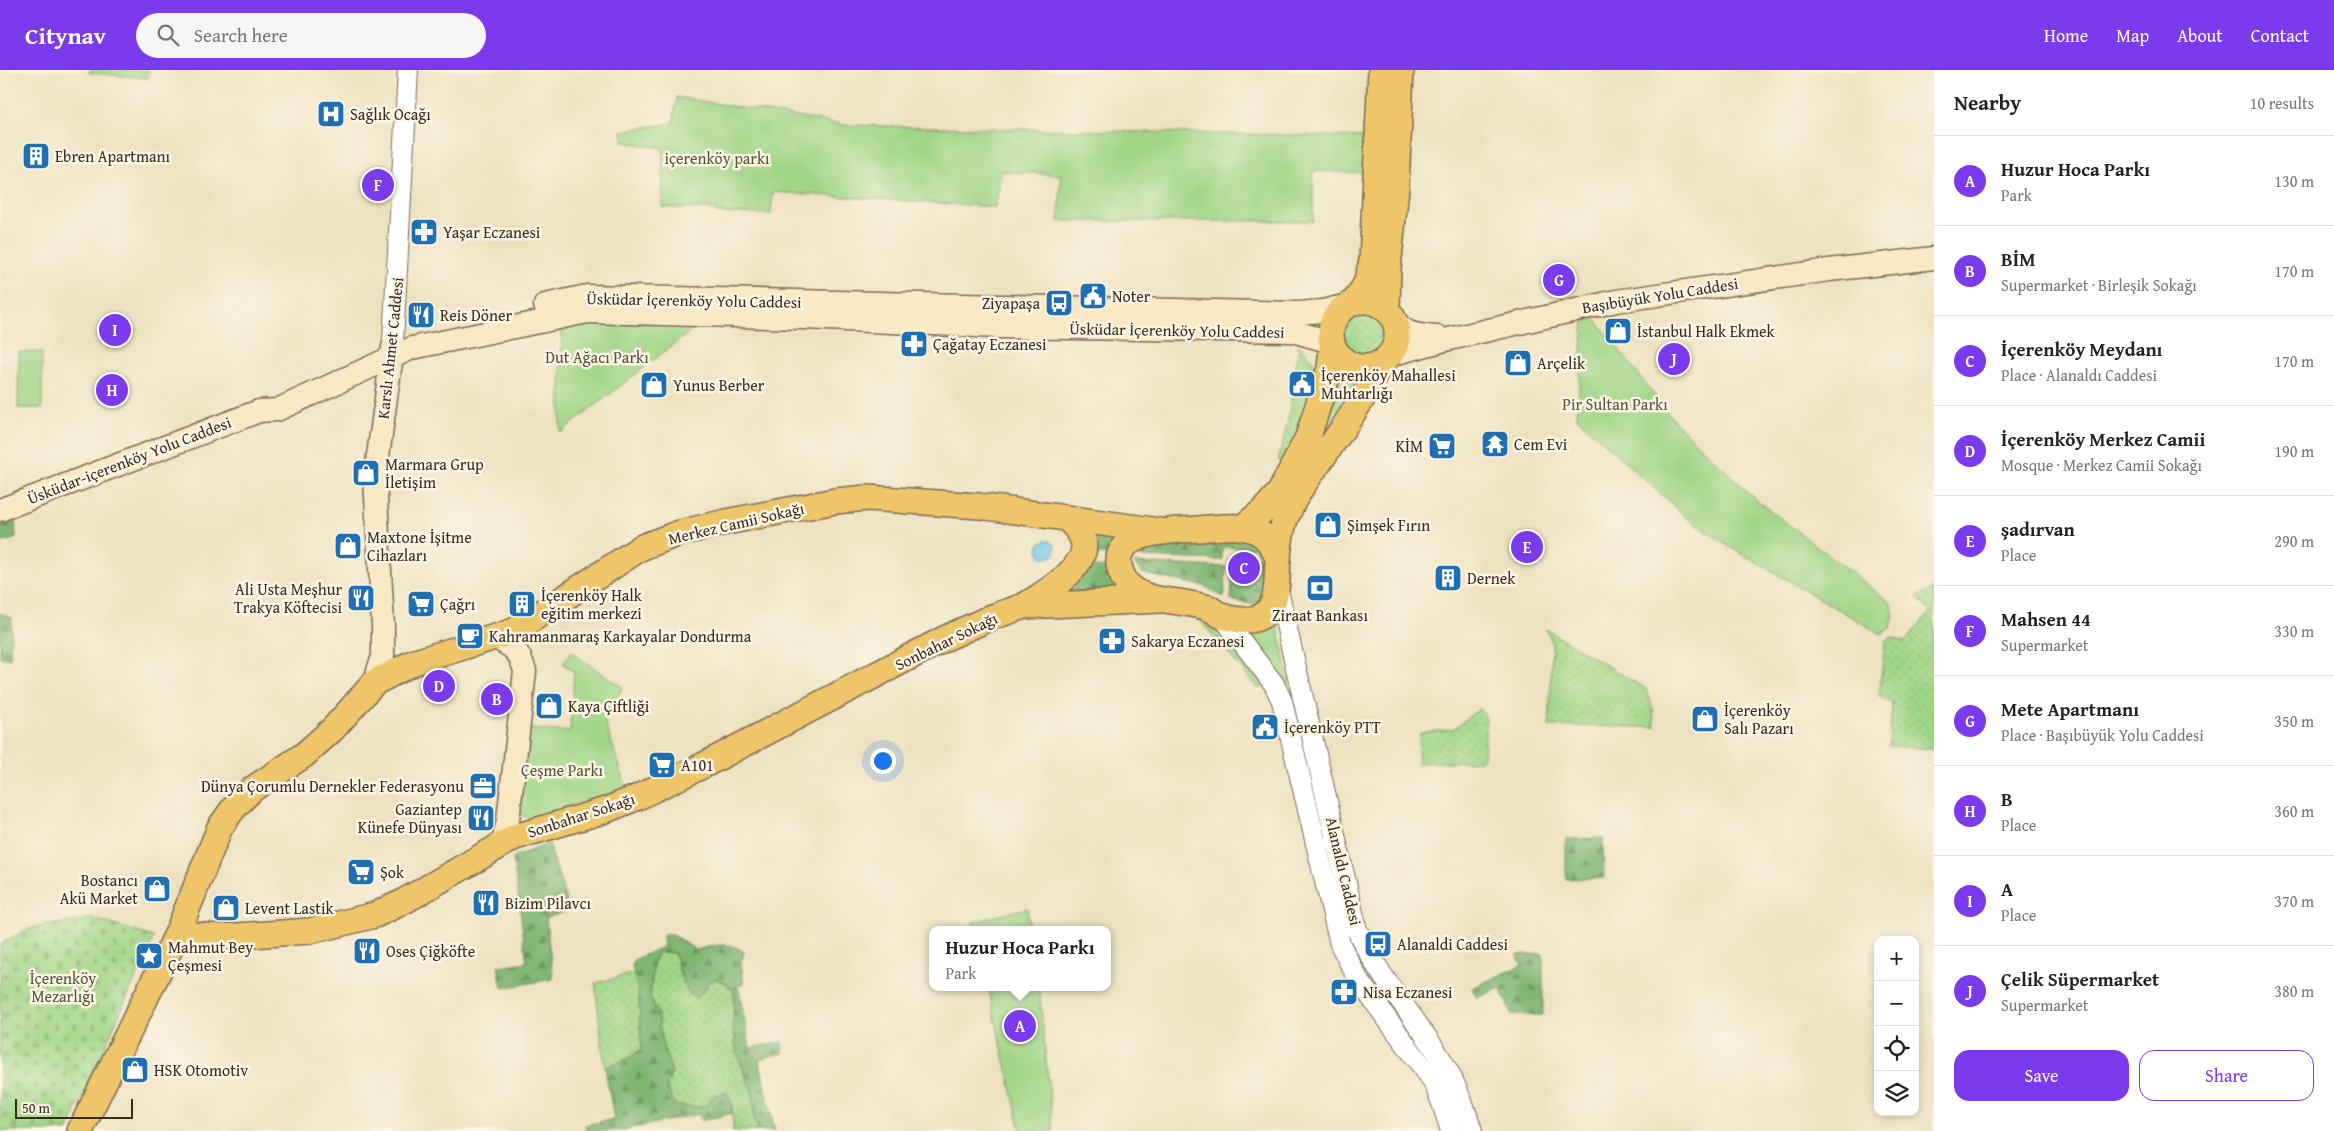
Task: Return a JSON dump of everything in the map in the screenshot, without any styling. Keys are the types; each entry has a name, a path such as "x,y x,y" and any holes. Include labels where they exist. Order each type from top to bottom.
{"main road":[{"path":"1243,527 1264,510 1280,492 1308,437 1328,379 1332,344 1331,324 1350,304 1370,272 1373,253 1382,70"},
{"path":"1332,344 1337,354 1354,366 1374,366 1386,358 1397,337 1390,314 1388,269 1396,188 1401,70"},
{"name":"Başıbüyük Yolu Caddesi","path":"1386,358 1449,339 1616,301 1829,270 1934,258"},
{"name":"Üsküdar İçerenköy Yolu Caddesi","path":"259,411 273,396 392,349 412,333 587,296 1300,313 1323,311 1350,304"},
{"path":"1350,304 1366,300 1377,303 1390,314 1398,327 1409,334 1449,339"},
{"name":"Üsküdar İçerenköy Yolu Caddesi","path":"392,349 412,348 588,312 804,318 998,327 1292,332 1332,344"},
{"path":"1292,332 1303,340 1323,363 1328,379"},
{"name":"Karslı Ahmet Caddesi","path":"374,683 381,666 384,626 375,478 392,349"},
{"name":"Alanaldı Caddesi","path":"1278,558 1268,539 1243,527 1160,531 1127,543 1120,560 1122,576 1131,588 1161,600 1197,605 1211,609 1222,616 1243,620 1256,619 1266,612 1274,602 1283,527 1295,498 1329,450 1386,358"},
{"name":"Üsküdar-içerenköy Yolu Caddesi","path":"0,510 259,411"},
{"name":"Merkez Camii Sokağı","path":"80,1131 176,934 220,827 233,809 251,790 304,755 333,729 374,683 412,663 496,638 531,621 570,592 642,547 680,532 726,522 835,501 868,498 979,506 1160,531"},
{"name":"Sonbahar Sokağı","path":"176,934 221,937 310,931 376,915 401,903 498,846 528,832 606,810 638,797 704,765 959,631 1024,606 1047,592 1070,572 1083,556 1084,541 1077,528 1067,518"},
{"name":"Sonbahar Sokağı","path":"1024,606 1161,600"},
{"name":"Karslı Ahmet Caddesi","path":"384,626 395,648 412,663"},
{"path":"496,638 512,646 521,655 525,671 506,830 498,846"},
{"path":"194,894 200,917 208,929 221,937"}],"street":[{"name":"Karslı Ahmet Caddesi","path":"392,349 408,70"},
{"name":"Alanaldı Caddesi","path":"1277,586 1357,930 1367,952 1439,1055 1464,1104 1472,1131"},
{"name":"Alanaldı Caddesi","path":"1222,616 1274,684 1282,701 1340,944 1359,981 1433,1081 1444,1106 1451,1131"}],"green space":[{"path":"90,70 149,70 148,78 89,73"},
{"name":"içerenköy parkı","path":"677,97 845,125 1371,137 1368,173 1313,171 1313,221 1059,221 1061,175 1001,171 995,207 773,192 771,214 716,213 715,210 662,207 663,148 624,142 622,131 673,123"},
{"name":"Pir Sultan Parkı","path":"1585,306 1677,424 1754,498 1891,603 1894,615 1891,627 1881,634 1725,544 1687,518 1577,418"},
{"path":"1369,311 1381,317 1386,324 1386,342 1381,349 1374,354 1361,355 1353,352 1346,345 1343,329 1346,321 1353,314"},
{"name":"Dut Ağacı Parkı","path":"589,321 701,323 560,433 562,325"},
{"path":"1299,345 1317,369 1320,378 1319,386 1305,421 1282,463 1278,460 1288,421"},
{"path":"19,352 42,352 42,408 18,408"},
{"path":"1339,374 1349,379 1368,378 1324,442 1317,438 1329,417"},
{"path":"15,520 16,538 0,543 0,525"},
{"path":"1095,533 1122,536 1110,555 1096,554 1097,541"},
{"path":"1240,534 1263,548 1222,547 1222,560 1136,557 1137,551 1148,544 1189,548 1220,545"},
{"path":"1233,556 1266,556 1267,576 1261,601 1251,604 1231,600"},
{"path":"1134,563 1226,567 1224,597 1204,586 1148,575 1141,572"},
{"path":"1091,567 1109,568 1122,593 1069,593"},
{"path":"1934,588 1934,749 1889,746 1892,704 1879,696 1885,642 1892,637 1905,642 1930,612 1917,597"},
{"path":"0,613 12,618 10,658 0,657"},
{"path":"1202,618 1221,630 1229,639 1263,687 1258,688 1199,620"},
{"path":"1276,618 1290,684 1287,685 1247,629"},
{"path":"1546,629 1646,689 1653,709 1655,727 1549,726 1552,644"},
{"name":"Çeşme Parkı","path":"571,652 623,688 603,717 627,788 531,818 522,816 518,809 531,729 570,732 574,672 563,664"},
{"path":"1479,709 1486,716 1484,757 1480,761 1417,763 1420,733 1453,729"},
{"path":"1603,838 1604,878 1566,879 1566,839"},
{"path":"549,843 569,910 546,918 553,979 502,988 498,966 527,962 513,858"},
{"path":"1027,908 1029,926 974,926 973,922"},
{"name":"İçerenköy Mezarlığı","path":"91,918 154,937 67,1131 0,1131 0,945 27,929"},
{"path":"663,935 673,935 696,950 727,945 739,948 744,952 741,963 744,984 738,986 750,1048 782,1042 783,1053 759,1059 775,1131 759,1131 754,1118 753,1095 736,1050 733,1025 734,992 726,983 716,979 708,982 704,991 696,998 687,992 674,953 658,952 654,960 650,996 658,1015 662,1043 672,1073 666,1087 676,1106 704,1107 714,1095 727,1092 732,1106 732,1113 701,1121 699,1114 618,1131 586,1131 585,1125 614,1119 605,1068 631,1057 642,1048 639,996 632,967 634,960 664,946"},
{"path":"658,952 674,953 682,981 704,991 708,982 716,979 726,983 734,992 733,1025 736,1050 753,1096 754,1118 759,1131 733,1131 732,1106 714,1095 704,1107 676,1106 666,1087 672,1073 662,1043 658,1015 650,996 654,960"},
{"path":"1517,954 1543,954 1543,1015 1512,1015 1500,988 1477,998 1472,988 1522,965"},
{"path":"634,973 639,999 642,1048 631,1057 605,1068 595,983"},
{"path":"989,991 1039,991 1053,1131 1021,1131"}],"water":[{"path":"1047,540 1053,543 1056,549 1053,555 1047,558 1041,555 1038,549 1041,543"}],"place":[{"name":"Sağlık Ocağı","path":"331,114"},
{"name":"Ebren Apartmanı","path":"36,156"},
{"name":"Mahsen 44","path":"378,185"},
{"name":"Yaşar Eczanesi","path":"424,232"},
{"name":"Mete Apartmanı","path":"1559,280"},
{"name":"Noter","path":"1093,296"},
{"name":"Ziyapaşa","path":"1059,303"},
{"name":"Reis Döner","path":"421,315"},
{"name":"A","path":"115,330"},
{"name":"İstanbul Halk Ekmek","path":"1618,331"},
{"name":"Çağatay Eczanesi","path":"914,344"},
{"name":"Çelik Süpermarket","path":"1674,359"},
{"name":"Arçelik","path":"1518,363"},
{"name":"İçerenköy Mahallesi Muhtarlığı","path":"1302,384"},
{"name":"Yunus Berber","path":"654,385"},
{"name":"B","path":"112,390"},
{"name":"Cem Evi","path":"1495,444"},
{"name":"KİM","path":"1442,446"},
{"name":"Marmara Grup İletişim","path":"366,473"},
{"name":"Şimşek Fırın","path":"1328,525"},
{"name":"Maxtone İşitme Cihazları","path":"348,546"},
{"name":"şadırvan","path":"1527,547"},
{"name":"İçerenköy Meydanı","path":"1244,568"},
{"name":"Dernek","path":"1448,578"},
{"name":"Ziraat Bankası","path":"1320,588"},
{"name":"Ali Usta Meşhur Trakya Köftecisi","path":"361,598"},
{"name":"Çağrı","path":"421,604"},
{"name":"İçerenköy Halk eğitim merkezi","path":"522,604"},
{"name":"Kahramanmaraş Karkayalar Dondurma","path":"470,636"},
{"name":"Sakarya Eczanesi","path":"1112,641"},
{"name":"İçerenköy Merkez Camii","path":"439,686"},
{"name":"BİM","path":"497,699"},
{"name":"Kaya Çiftliği","path":"549,706"},
{"name":"İçerenköy Salı Pazarı","path":"1705,719"},
{"name":"İçerenköy PTT","path":"1265,727"},
{"name":"A101","path":"662,765"},
{"name":"Dünya Çorumlu Dernekler Federasyonu","path":"483,786"},
{"name":"Gaziantep Künefe Dünyası","path":"481,818"},
{"name":"Şok","path":"361,872"},
{"name":"Bostancı Akü Market","path":"157,889"},
{"name":"Bizim Pilavcı","path":"486,903"},
{"name":"Levent Lastik","path":"226,908"},
{"name":"Alanaldi Caddesi","path":"1378,944"},
{"name":"Oses Çiğköfte","path":"367,951"},
{"name":"Mahmut Bey Çeşmesi","path":"149,956"},
{"name":"Nisa Eczanesi","path":"1344,992"},
{"name":"Huzur Hoca Parkı","path":"1020,1026"},
{"name":"HSK Otomotiv","path":"135,1070"}]}
